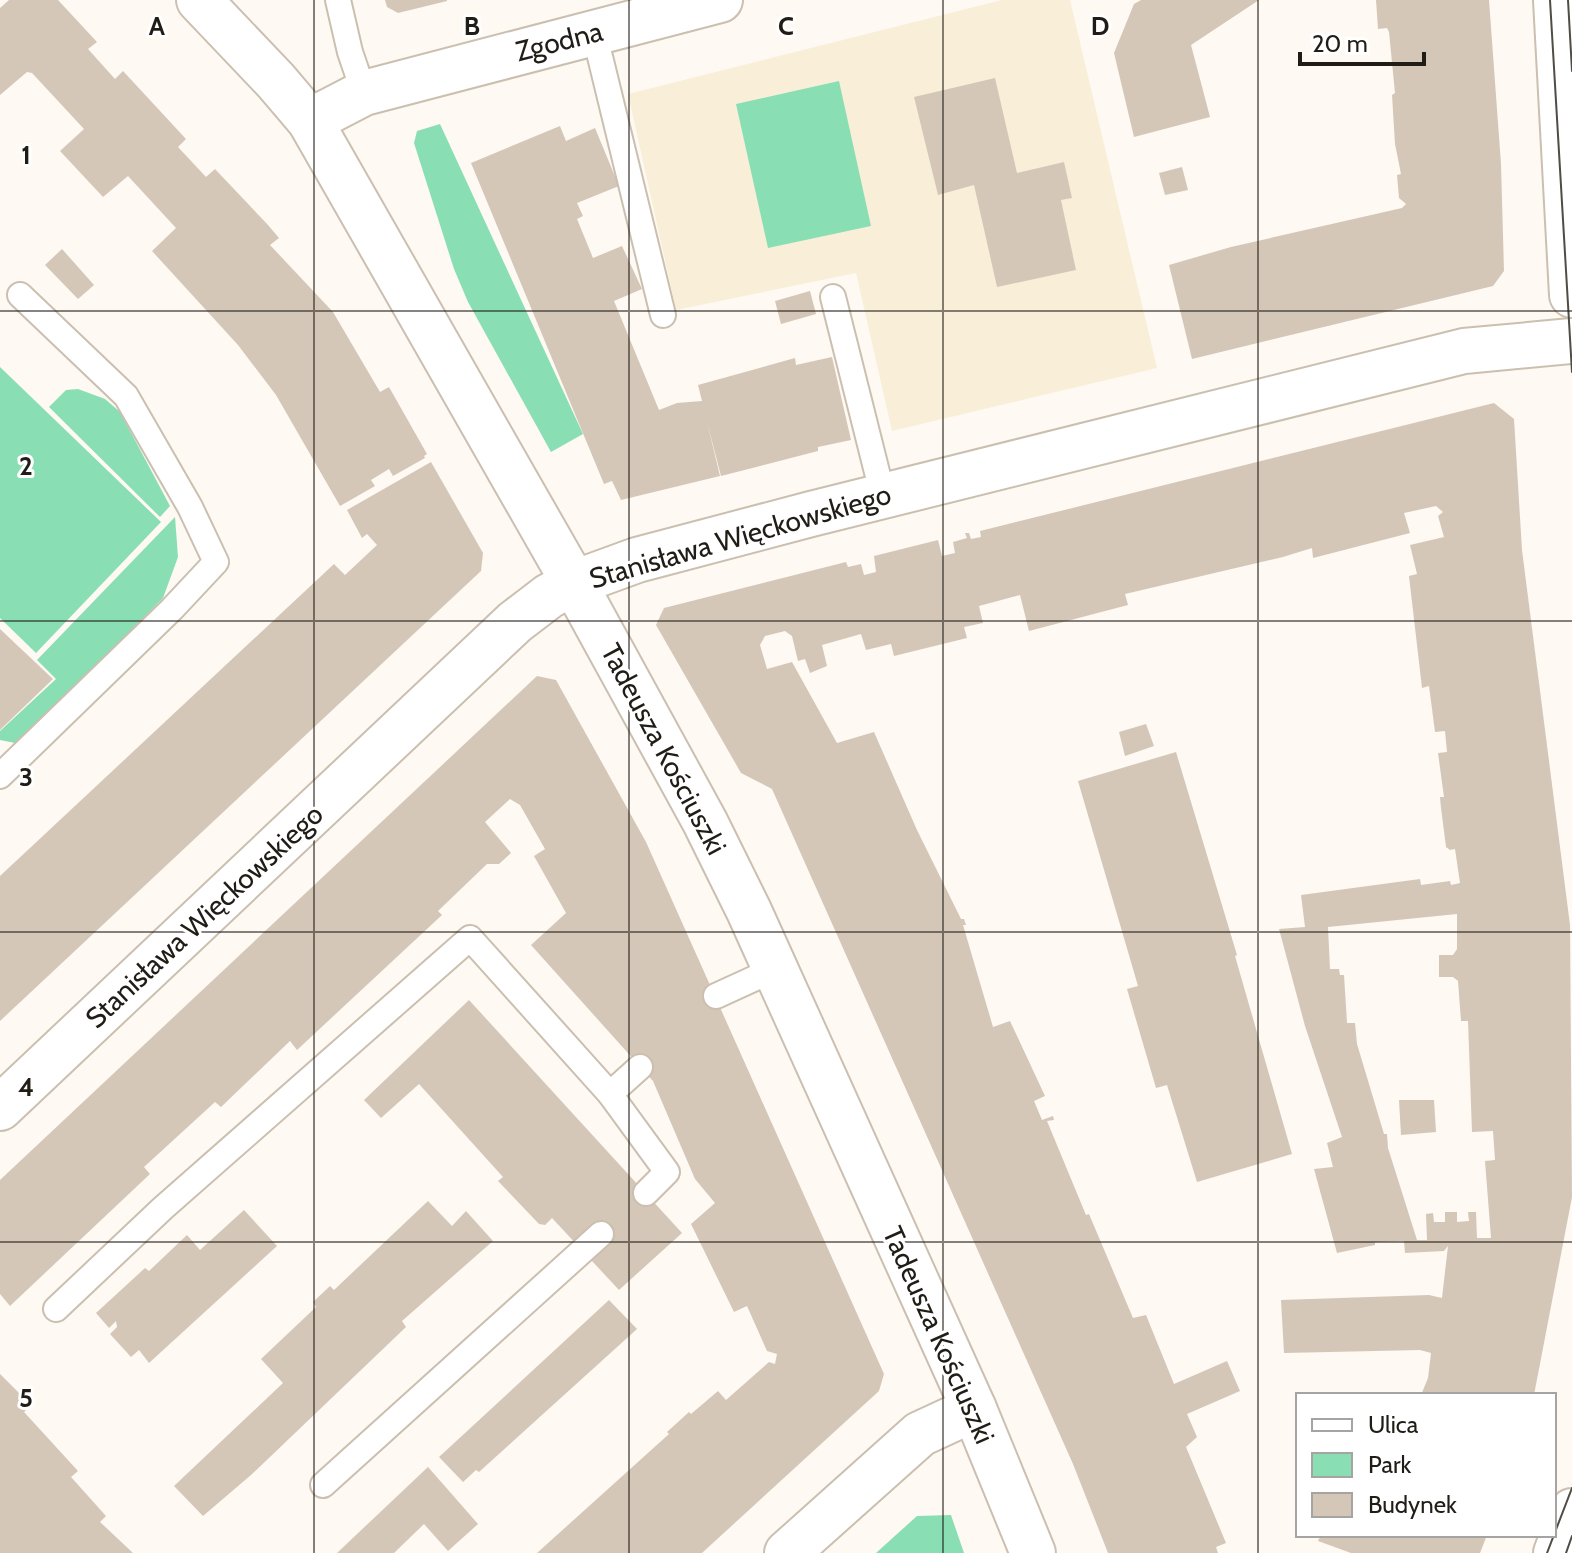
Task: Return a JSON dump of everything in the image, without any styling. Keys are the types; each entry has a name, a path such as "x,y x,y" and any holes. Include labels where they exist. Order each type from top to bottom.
{"street":[{"name":"Tadeusza Kościuszki","path":"199,0 310,121 692,796 775,969 974,1409 1033,1553"},
{"name":"Zgodna","path":"310,121 364,93 720,0"},
{"path":"1556,0 1570,212 1572,295"},
{"name":"Stanisława Więckowskiego","path":"0,1108 515,622 549,596 574,583 637,560 1451,354 1572,341"},
{"path":"787,1553 920,1434 974,1409"},
{"path":"1556,1553 1572,1511"}],"lane":[{"path":"338,0 350,52 364,93"},
{"path":"594,32 663,315"},
{"path":"0,776 172,609 216,562 190,507 126,396 20,295"},
{"path":"833,297 883,496"},
{"path":"56,1309 163,1208 470,938 610,1094 667,1172 646,1193"},
{"path":"716,996 775,969"},
{"path":"610,1094 640,1067"},
{"path":"323,1485 601,1234"}],"shaded area":[{"path":"1002,0 1070,0 1157,368 892,431 856,273 676,310 628,94"}],"green space":[{"path":"839,81 871,226 768,248 736,104"},
{"path":"440,124 583,434 551,452 468,302 454,269 414,143 417,131"},
{"path":"0,367 161,522 36,653 0,618"},
{"path":"78,389 105,399 120,412 170,506 160,517 49,407 66,390"},
{"path":"175,517 178,557 163,598 24,739 15,743 0,740 0,731 56,679 37,660"},
{"path":"951,1515 964,1553 876,1553 917,1516"}],"building":[{"path":"9,0 58,0 97,42 88,49 115,79 123,71 186,139 178,147 206,177 215,169 268,225 279,238 270,245 333,312 380,392 389,387 427,454 425,458 393,476 389,469 371,480 375,486 340,506 276,395 238,345 152,251 176,228 128,176 103,197 60,151 84,129 32,73 27,72 0,95 0,8"},
{"path":"385,0 447,1 398,13 387,7"},
{"path":"1141,0 1259,0 1191,45 1210,117 1134,137 1114,53 1134,4"},
{"path":"1376,0 1489,0 1501,164 1504,271 1493,286 1192,359 1169,265 1231,247 1402,208 1406,204 1399,198 1397,175 1401,174 1395,144 1392,95 1395,93 1389,32 1387,28 1378,29"},
{"path":"995,78 1017,173 1064,162 1072,198 1061,200 1076,270 997,287 974,185 938,195 914,97"},
{"path":"560,126 566,141 595,128 619,186 577,203 583,216 577,219 593,258 622,246 642,289 614,301 659,410 677,403 702,401 698,385 795,358 796,365 832,357 851,440 721,476 707,422 720,476 621,500 612,481 604,484 471,163"},
{"path":"1182,167 1188,190 1165,195 1159,173"},
{"path":"62,249 94,285 78,299 45,265"},
{"path":"810,291 816,314 781,324 775,301"},
{"path":"1494,403 1514,419 1522,550 1570,925 1572,1197 1534,1393 1422,1393 1428,1378 1431,1353 1420,1350 1284,1353 1281,1300 1429,1295 1442,1298 1448,1246 1444,1251 1405,1253 1404,1241 1375,1242 1375,1245 1337,1253 1314,1169 1333,1167 1327,1143 1342,1137 1305,1026 1279,929 1305,927 1301,895 1420,879 1421,885 1450,881 1451,885 1460,883 1455,849 1446,847 1441,808 1440,797 1444,797 1438,753 1447,752 1445,731 1435,732 1429,686 1422,688 1409,576 1417,574 1410,545 1444,537 1438,516 1443,512 1436,506 1404,513 1410,533 1313,558 1312,548 1125,594 1128,605 1029,631 1020,595 979,606 983,623 964,627 967,638 894,656 891,644 866,650 861,634 822,645 827,666 810,673 805,659 798,661 792,636 785,631 765,636 760,645 767,669 792,662 837,743 874,732 917,830 961,919 964,919 966,925 963,925 993,1027 1010,1021 1045,1096 1034,1101 1042,1120 1053,1116 1054,1120 1047,1121 1086,1215 1089,1214 1133,1318 1146,1315 1174,1384 1227,1361 1240,1391 1187,1414 1197,1437 1186,1447 1226,1543 1216,1547 1218,1553 1108,1553 1073,1464 772,789 741,773 656,625 664,608 846,562 848,567 861,564 864,575 876,572 874,556 938,540 942,556 955,553 953,542 967,538 965,533 969,533 971,539 981,537 980,531","holes":["1457,914 1457,949 1453,955 1439,955 1439,977 1453,977 1458,981 1461,1021 1468,1021 1472,1132 1493,1131 1495,1160 1485,1161 1491,1238 1477,1238 1476,1212 1468,1212 1469,1221 1457,1222 1457,1212 1445,1212 1445,1222 1434,1222 1433,1213 1426,1214 1427,1240 1417,1240 1357,1044 1355,1023 1347,1023 1344,975 1340,975 1339,969 1330,969 1328,927"]},
{"path":"431,462 483,553 481,571 0,1021 0,876 334,564 345,575 377,545 367,534 362,538 347,510"},
{"path":"0,629 53,679 0,730"},
{"path":"537,676 556,680 646,842 884,1374 879,1391 702,1553 537,1553 669,1434 667,1432 689,1412 691,1414 718,1391 726,1400 769,1362 775,1364 777,1354 767,1351 747,1306 734,1312 691,1224 715,1203 695,1179 653,1081 531,945 566,913 534,856 545,849 520,805 510,799 485,822 511,853 499,864 487,864 438,911 442,915 297,1050 290,1041 221,1107 215,1102 144,1167 150,1174 10,1306 0,1294 0,1180"},
{"path":"1146,724 1154,746 1125,756 1119,732"},
{"path":"1176,752 1292,1154 1197,1182 1167,1085 1156,1088 1127,989 1138,986 1078,781"},
{"path":"469,1000 682,1233 619,1290 552,1218 545,1225 539,1224 498,1181 503,1177 419,1084 381,1118 364,1100"},
{"path":"1399,1100 1434,1100 1436,1132 1401,1135"},
{"path":"428,1201 452,1226 466,1211 493,1241 402,1321 406,1327 251,1475 203,1516 174,1486 283,1383 261,1359 316,1307 313,1302 330,1286 334,1290"},
{"path":"244,1210 277,1246 149,1363 139,1350 131,1357 110,1334 117,1327 116,1321 109,1328 96,1313 145,1268 149,1271 187,1235 200,1250"},
{"path":"609,1300 637,1329 479,1472 476,1470 463,1482 439,1457"},
{"path":"0,1374 31,1405 24,1412 78,1471 71,1477 106,1516 100,1522 133,1553 0,1553"},
{"path":"428,1467 478,1524 448,1551 424,1524 394,1553 337,1553"},
{"path":"1320,1537 1486,1537 1480,1553 1351,1553 1318,1541"}],"tram line":[{"path":"1550,0 1572,372"},
{"path":"1568,0 1572,71"},
{"path":"1556,1530 1572,1488"},
{"path":"1566,1553 1572,1536"},
{"path":"1547,1553 1553,1537"}]}
